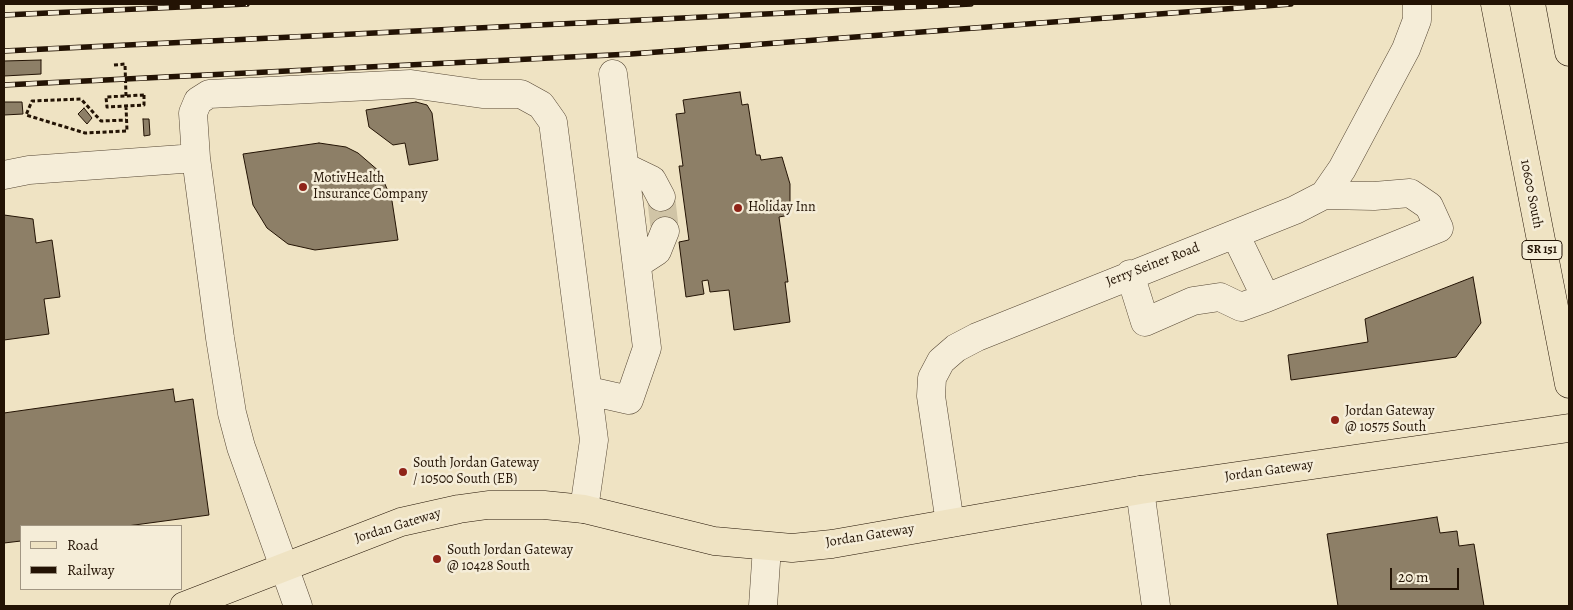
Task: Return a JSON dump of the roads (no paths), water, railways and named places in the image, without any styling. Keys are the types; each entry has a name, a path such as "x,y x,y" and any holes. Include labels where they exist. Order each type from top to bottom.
{"main road":[{"name":"10600 South","path":"1495,4 1569,384"},
{"path":"1560,4 1569,52"},
{"name":"Jordan Gateway","path":"184,606 401,522 449,511 516,504 584,509 714,541 792,548 832,544 1140,490 1569,428"}],"street":[{"name":"Jerry Seiner Road","path":"950,523 931,396 932,378 941,361 956,348 977,337 1130,274 1295,210 1324,194 1342,170 1406,49 1417,20 1417,4"},
{"path":"589,391 629,400 648,348 613,74"},
{"path":"298,606 241,447 232,413 196,158 193,113 198,101 209,94 411,84 482,94 509,92 532,99 541,105 553,122 589,391 594,440 584,509"},
{"path":"10,170 196,158"},
{"path":"625,167 652,180 661,197"},
{"path":"1130,274 1145,322 1193,301 1220,297 1241,307 1439,228 1430,206 1410,193 1374,196 1324,194"},
{"path":"637,264 657,251 665,231"},
{"path":"1235,234 1266,298"},
{"path":"1140,490 1156,606"},
{"path":"763,606 767,547"}],"tunnel":[{"path":"661,197 665,231"}],"railway":[{"path":"4,15 247,4"},
{"path":"4,51 971,4"},
{"path":"4,85 631,54 1291,4"}],"place":[{"name":"MotivHealth Insurance Company","path":"303,187"},
{"name":"Holiday Inn","path":"738,208"},
{"name":"Jordan Gateway @ 10575 South","path":"1335,420"},
{"name":"South Jordan Gateway / 10500 South (EB)","path":"403,472"},
{"name":"South Jordan Gateway @ 10428 South","path":"437,559"}]}
